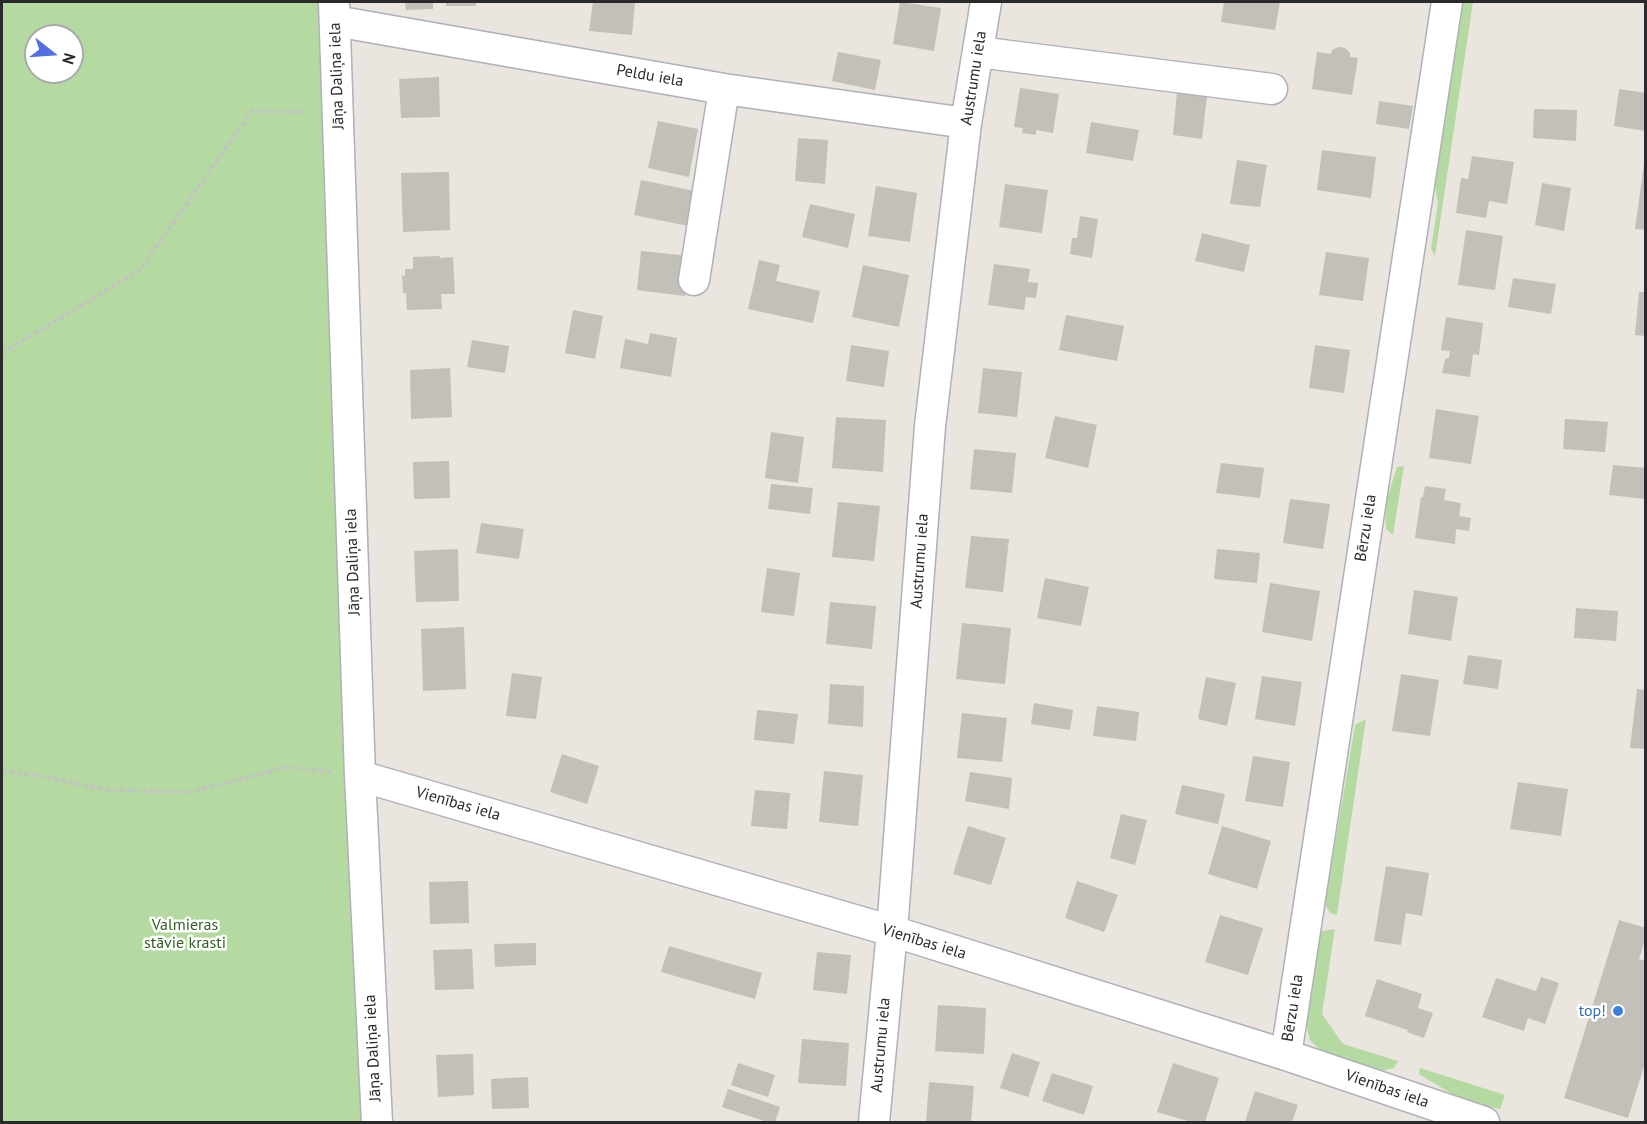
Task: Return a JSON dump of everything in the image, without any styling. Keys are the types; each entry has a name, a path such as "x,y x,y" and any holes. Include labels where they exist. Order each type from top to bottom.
{"street":[{"name":"Austrumu iela","path":"874,1122 892,931 930,426 966,123 986,2"},
{"name":"Bērzu iela","path":"1286,1055 1447,2"},
{"name":"Peldu iela","path":"334,11 724,89 966,123"},
{"name":"Jāņa Daliņa iela","path":"334,11 360,776 377,1122"},
{"path":"978,52 1272,89"},
{"path":"694,280 724,89"},
{"name":"Vienības iela","path":"360,776 892,931 1286,1055 1484,1122"}],"path":[{"path":"2,353 140,270 252,111 338,112"},
{"path":"2,771 40,776 107,790 191,792 287,768 360,776"}],"green space":[{"name":"Valmieras stāvie krasti","path":"2,2 334,2 377,1122 2,1122"},
{"path":"1461,2 1473,2 1435,256 1431,249 1438,203 1434,180"},
{"path":"1404,466 1393,535 1386,529 1385,505 1397,467"},
{"path":"1366,719 1337,915 1330,913 1325,904 1355,725"},
{"path":"1335,929 1322,1014 1343,1044 1398,1061 1394,1068 1381,1071 1321,1051 1310,1040 1306,1025 1318,940 1322,931"},
{"path":"1420,1068 1505,1095 1500,1109 1452,1094 1419,1074"}],"building":[{"path":"405,2 433,2 433,9 406,10"},
{"path":"446,2 476,2 476,6 446,6"},
{"path":"593,2 635,2 632,35 589,31"},
{"path":"900,2 941,8 934,51 893,44"},
{"path":"1224,2 1280,2 1275,30 1221,22"},
{"path":"1338,47 1345,48 1350,53 1350,57 1358,58 1352,95 1312,89 1317,52 1331,54 1332,50"},
{"path":"838,52 881,60 875,90 832,81"},
{"path":"439,77 440,117 401,118 399,79"},
{"path":"1020,88 1059,94 1053,133 1036,130 1036,135 1022,133 1023,128 1014,127"},
{"path":"1619,89 1646,93 1646,131 1614,126"},
{"path":"1177,92 1207,96 1202,139 1173,135"},
{"path":"1379,101 1413,106 1409,129 1376,124"},
{"path":"1534,109 1577,110 1576,141 1533,138"},
{"path":"658,121 698,129 689,177 648,168"},
{"path":"1091,122 1139,130 1133,161 1086,153"},
{"path":"798,138 828,140 825,184 795,181"},
{"path":"1322,150 1376,157 1371,198 1317,190"},
{"path":"1472,156 1514,162 1507,204 1489,201 1486,218 1456,213 1461,178 1468,179"},
{"path":"1237,160 1267,165 1260,207 1230,204"},
{"path":"1644,164 1646,164 1646,230 1635,229"},
{"path":"449,172 450,230 403,232 401,173"},
{"path":"641,180 695,191 688,226 634,215"},
{"path":"1542,183 1571,188 1564,231 1535,225"},
{"path":"1005,184 1048,190 1042,233 999,227"},
{"path":"876,186 917,193 910,242 868,236"},
{"path":"810,204 855,214 848,248 802,237"},
{"path":"1080,216 1098,219 1092,258 1070,254 1072,238 1077,238"},
{"path":"1466,230 1503,236 1495,290 1458,285"},
{"path":"1202,233 1250,245 1244,272 1195,261"},
{"path":"641,251 690,256 685,296 637,290"},
{"path":"1326,252 1369,258 1363,301 1319,295"},
{"path":"440,256 440,258 453,257 455,294 441,294 442,309 407,310 402,275 405,276 405,269 413,269 413,257"},
{"path":"759,260 780,265 776,281 820,291 813,323 748,309"},
{"path":"994,264 1030,269 1028,282 1038,283 1036,298 1026,297 1024,310 988,305"},
{"path":"863,265 909,275 899,327 852,317"},
{"path":"1513,278 1556,284 1551,314 1508,307"},
{"path":"1639,292 1646,292 1646,336 1635,335"},
{"path":"573,310 603,316 595,359 565,353"},
{"path":"1066,315 1124,326 1117,361 1059,350"},
{"path":"1446,317 1483,323 1479,355 1473,354 1470,377 1442,373 1445,359 1449,358 1450,351 1441,350"},
{"path":"650,333 677,338 671,377 620,368 625,339 648,344"},
{"path":"472,340 509,346 505,373 467,367"},
{"path":"851,345 889,351 884,387 846,381"},
{"path":"1315,345 1350,350 1344,393 1309,388"},
{"path":"450,368 452,417 411,419 410,370"},
{"path":"983,368 1022,372 1017,417 978,413"},
{"path":"1436,409 1479,416 1471,464 1429,458"},
{"path":"1055,416 1097,425 1088,468 1045,458"},
{"path":"836,417 886,420 883,472 832,468"},
{"path":"1565,419 1608,422 1605,452 1563,449"},
{"path":"771,432 804,437 798,483 765,478"},
{"path":"974,449 1016,453 1012,493 970,489"},
{"path":"449,461 450,498 414,499 413,462"},
{"path":"1221,463 1264,468 1260,498 1216,493"},
{"path":"1613,465 1646,468 1646,499 1609,495"},
{"path":"771,484 813,488 810,514 768,509"},
{"path":"1425,486 1446,489 1444,500 1461,503 1459,516 1471,518 1469,531 1456,529 1455,544 1415,538 1421,497 1423,497"},
{"path":"1290,499 1330,504 1323,549 1283,543"},
{"path":"838,502 880,506 874,561 832,557"},
{"path":"481,523 524,529 519,559 476,553"},
{"path":"971,536 1009,539 1003,592 965,588"},
{"path":"458,549 459,601 416,602 414,551"},
{"path":"1217,549 1260,553 1257,583 1214,579"},
{"path":"767,568 800,573 794,616 761,612"},
{"path":"1045,578 1089,587 1081,626 1037,618"},
{"path":"1270,583 1320,591 1312,641 1262,632"},
{"path":"1414,590 1458,597 1451,641 1408,634"},
{"path":"830,602 876,606 872,649 826,644"},
{"path":"1576,608 1618,611 1616,641 1574,638"},
{"path":"962,623 1011,628 1005,684 956,679"},
{"path":"464,627 466,689 423,691 421,629"},
{"path":"1468,655 1502,660 1498,689 1463,684"},
{"path":"512,673 542,677 536,719 506,716"},
{"path":"1401,674 1439,680 1430,736 1392,731"},
{"path":"1262,676 1302,682 1295,726 1255,719"},
{"path":"1206,677 1236,683 1227,726 1198,719"},
{"path":"830,684 864,686 863,727 828,724"},
{"path":"1637,689 1646,690 1646,749 1630,748"},
{"path":"1034,703 1073,710 1070,730 1031,724"},
{"path":"1097,706 1139,712 1136,741 1093,736"},
{"path":"757,710 798,714 794,744 754,740"},
{"path":"962,713 1007,718 1002,762 957,758"},
{"path":"562,754 599,766 587,804 550,792"},
{"path":"1253,756 1290,762 1283,807 1245,801"},
{"path":"824,771 863,775 858,826 819,822"},
{"path":"970,772 1012,778 1009,809 965,801"},
{"path":"1518,782 1568,789 1561,836 1510,829"},
{"path":"1182,785 1225,794 1218,824 1175,814"},
{"path":"755,790 790,793 787,829 751,826"},
{"path":"1121,814 1147,820 1135,865 1110,858"},
{"path":"968,826 1006,838 991,885 953,874"},
{"path":"1222,826 1271,841 1257,889 1208,874"},
{"path":"1386,866 1429,873 1422,916 1406,913 1401,945 1374,941"},
{"path":"468,881 469,923 430,924 429,882"},
{"path":"1077,881 1118,895 1104,932 1065,918"},
{"path":"1220,915 1263,928 1248,975 1205,962"},
{"name":"top!","path":"1619,920 1646,928 1646,937 1639,959 1646,961 1646,1060 1628,1118 1564,1098"},
{"path":"536,943 536,965 495,967 494,944"},
{"path":"669,946 762,973 755,999 661,972"},
{"path":"472,949 474,989 435,990 433,950"},
{"path":"817,952 851,955 847,994 813,990"},
{"path":"1541,977 1559,983 1545,1024 1528,1018 1524,1031 1482,1017 1496,978 1536,991"},
{"path":"1377,979 1422,994 1418,1008 1433,1013 1424,1038 1407,1032 1408,1030 1365,1016"},
{"path":"938,1005 986,1008 984,1054 935,1051"},
{"path":"802,1039 849,1043 846,1086 798,1083"},
{"path":"1012,1053 1040,1062 1028,1097 1000,1088"},
{"path":"473,1054 474,1095 438,1097 436,1055"},
{"path":"738,1063 775,1075 768,1097 731,1085"},
{"path":"1173,1063 1219,1078 1205,1122 1191,1122 1157,1112"},
{"path":"1052,1073 1093,1086 1084,1115 1042,1101"},
{"path":"528,1077 529,1108 492,1109 491,1079"},
{"path":"929,1082 974,1086 971,1122 926,1122"},
{"path":"728,1089 780,1107 775,1122 767,1122 722,1107"},
{"path":"1255,1091 1298,1105 1292,1122 1245,1122"}],"place":[{"name":"top!","path":"1618,1011"}]}
